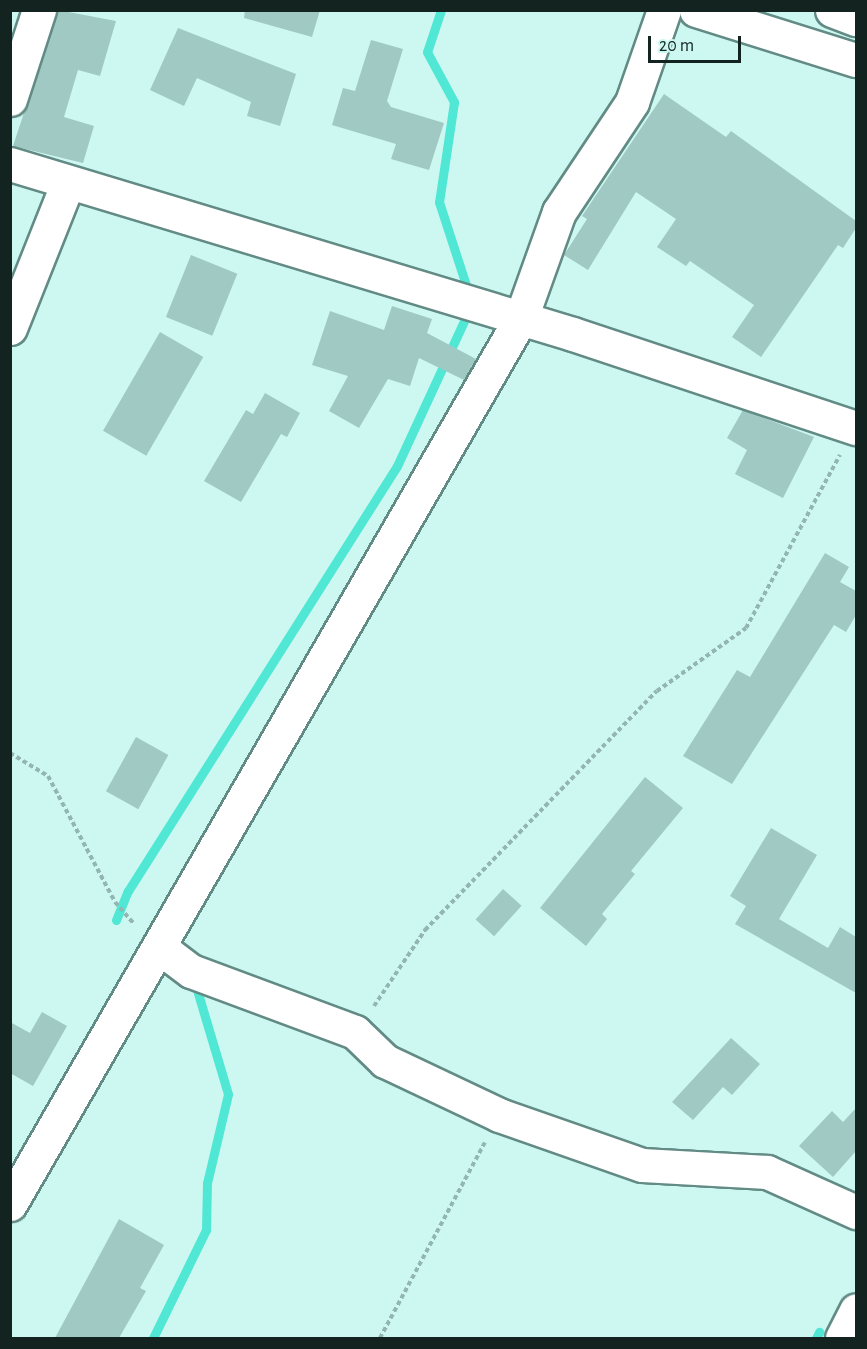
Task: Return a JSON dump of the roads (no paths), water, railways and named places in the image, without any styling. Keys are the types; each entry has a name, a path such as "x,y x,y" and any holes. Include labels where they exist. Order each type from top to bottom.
{"main road":[{"path":"10,99 39,10"},
{"path":"10,1204 521,318 559,212 632,102 664,10"},
{"path":"696,10 856,60"},
{"path":"832,10 856,19"},
{"path":"10,164 521,318 856,428"},
{"path":"10,328 68,182"},
{"path":"159,947 191,971 355,1032 385,1061 499,1115 642,1165 767,1172 856,1212"},
{"path":"842,1338 856,1310"}],"waterway":[{"path":"441,10 427,52 454,102 439,202 467,288"},
{"path":"116,920 128,891 397,466 464,321"},
{"path":"153,1338 206,1230 207,1183 228,1094 195,983"},
{"path":"816,1338 819,1332"}]}
